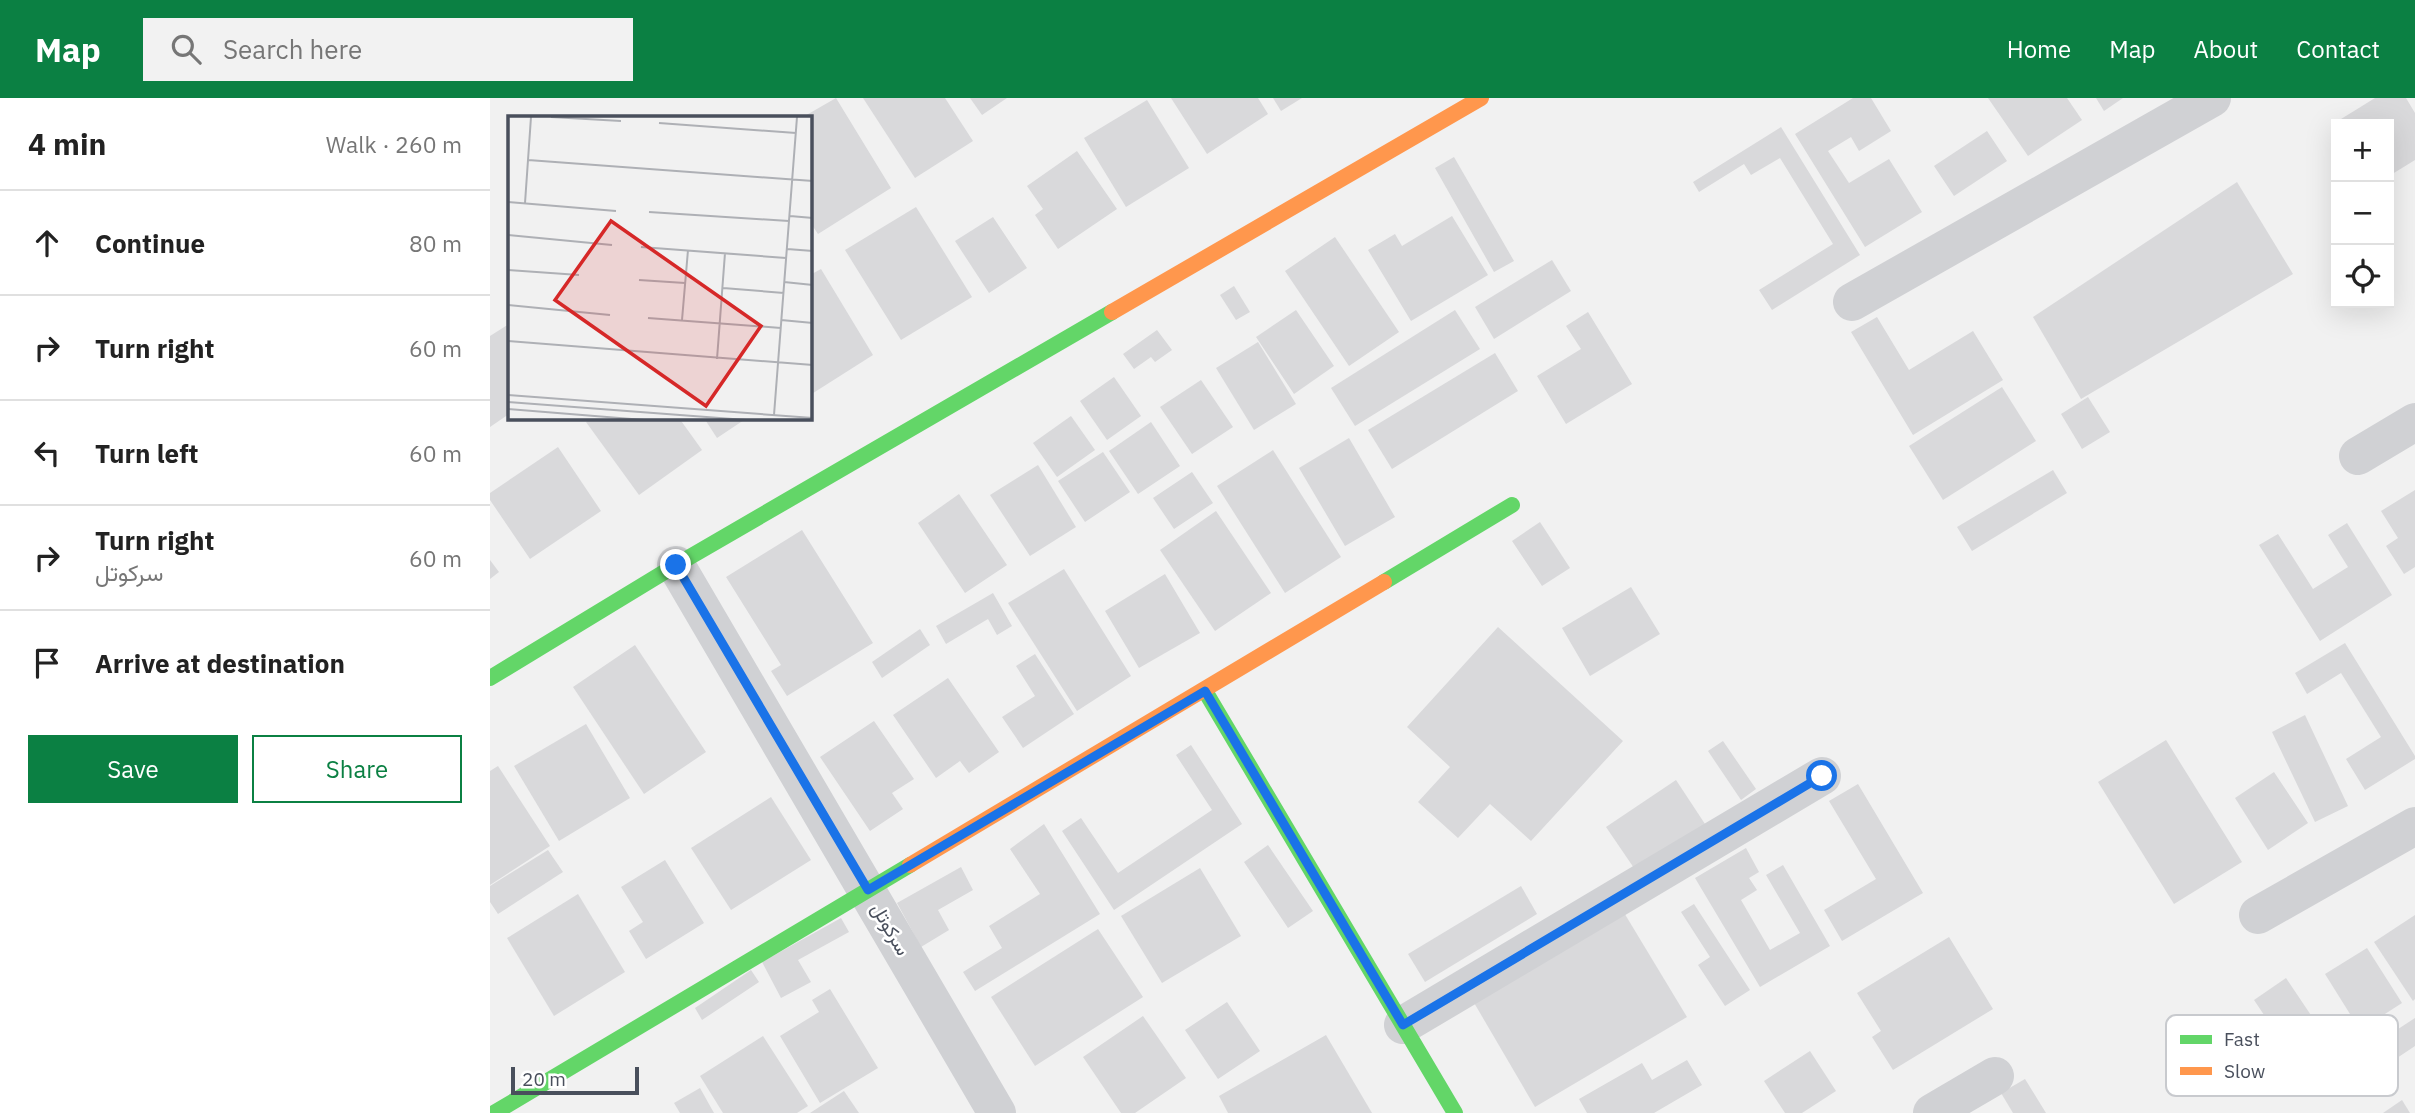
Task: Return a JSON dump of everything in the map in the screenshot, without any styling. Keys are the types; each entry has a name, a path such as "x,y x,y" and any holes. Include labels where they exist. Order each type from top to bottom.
{"street":[{"path":"490,678 676,565 1481,98"},
{"path":"1852,302 2212,98"},
{"path":"2357,456 2415,422"},
{"path":"494,1113 1205,691 1512,505"},
{"name":"سرکوتل","path":"676,565 997,1113"},
{"path":"1205,691 1455,1113"},
{"path":"1403,1025 1822,776"},
{"path":"2258,915 2415,826"},
{"path":"1932,1113 1995,1076"}],"building":[{"path":"836,98 891,188 818,234 812,225 812,116 805,116"},
{"path":"863,98 945,98 973,141 915,178"},
{"path":"970,98 1007,98 982,115"},
{"path":"1171,98 1258,98 1268,114 1207,154"},
{"path":"1273,98 1302,98 1281,111"},
{"path":"1853,98 1871,98 1891,131 1859,151 1851,137 1828,151 1849,183 1889,159 1922,212 1865,247 1795,134"},
{"path":"1988,98 2067,98 2082,120 2028,156"},
{"path":"2096,98 2123,98 2104,111"},
{"path":"2375,98 2406,98 2415,113 2415,160 2394,173 2394,119 2341,119"},
{"path":"1147,100 1189,168 1126,207 1084,138"},
{"path":"1781,127 1860,255 1772,310 1759,290 1833,244 1780,158 1751,175 1744,164 1699,192 1693,182"},
{"path":"1987,131 2007,161 1954,196 1934,166"},
{"path":"1077,151 1117,209 1058,249 1035,215 1043,209 1027,186"},
{"path":"1454,157 1514,261 1494,272 1435,168"},
{"path":"2237,182 2293,274 2081,399 2033,317"},
{"path":"916,207 972,297 901,340 845,250"},
{"path":"1452,216 1488,275 1411,321 1368,250 1395,234 1402,246"},
{"path":"993,217 1027,268 989,293 955,241"},
{"path":"1335,237 1399,332 1349,366 1285,271"},
{"path":"1552,260 1571,291 1494,339 1475,307"},
{"path":"821,269 873,355 812,394 812,274"},
{"path":"1234,286 1250,312 1236,320 1220,295"},
{"path":"1296,310 1334,366 1294,394 1256,337"},
{"path":"1455,310 1480,349 1355,426 1331,388"},
{"path":"1588,312 1632,384 1566,424 1537,376 1581,349 1566,326"},
{"path":"1877,317 1909,370 1973,331 2003,380 1913,435 1851,332"},
{"path":"508,325 508,415 490,427 490,336"},
{"path":"1157,330 1172,350 1155,362 1151,357 1134,369 1123,354"},
{"path":"1258,342 1296,404 1254,430 1216,368"},
{"path":"1495,353 1518,391 1392,469 1368,430"},
{"path":"1114,377 1141,416 1107,440 1080,401"},
{"path":"1201,380 1233,427 1192,454 1160,407"},
{"path":"2002,387 2036,441 1943,500 1909,446"},
{"path":"2088,397 2110,432 2082,449 2061,414"},
{"path":"1071,416 1095,450 1057,477 1033,443"},
{"path":"680,420 702,450 639,495 586,422"},
{"path":"705,420 744,420 717,438"},
{"path":"1151,422 1180,466 1138,494 1109,451"},
{"path":"1349,438 1395,517 1345,546 1299,468"},
{"path":"558,447 601,511 530,559 490,500 490,493"},
{"path":"1273,450 1341,557 1285,593 1217,486"},
{"path":"1103,452 1130,492 1085,522 1058,481"},
{"path":"1038,465 1076,527 1030,556 990,495"},
{"path":"2053,470 2067,493 1972,551 1957,527"},
{"path":"1192,472 1213,503 1174,529 1153,498"},
{"path":"2415,490 2415,567 2404,574 2386,546 2398,538 2381,511"},
{"path":"959,494 1007,565 965,593 918,523"},
{"path":"1216,511 1271,593 1215,631 1160,550"},
{"path":"1540,522 1570,568 1542,586 1512,541"},
{"path":"2347,523 2392,595 2320,641 2259,545 2278,534 2313,589 2348,567 2328,535"},
{"path":"802,530 873,643 787,696 771,671 781,665 726,577"},
{"path":"490,560 499,572 490,579"},
{"path":"1064,569 1131,676 1077,711 1008,603"},
{"path":"1165,574 1200,633 1139,668 1105,611"},
{"path":"1631,587 1660,634 1590,676 1562,628"},
{"path":"993,593 1012,626 997,635 988,619 946,644 936,626"},
{"path":"1498,627 1623,741 1531,841 1490,804 1458,838 1418,802 1450,767 1407,727"},
{"path":"920,629 930,645 882,678 872,662"},
{"path":"2345,643 2415,756 2415,759 2365,790 2346,759 2381,737 2341,673 2307,694 2295,673"},
{"path":"635,645 706,752 644,794 573,687"},
{"path":"1035,654 1074,714 1023,748 1002,717 1035,696 1016,666"},
{"path":"948,678 999,752 969,773 960,761 936,778 893,715"},
{"path":"2305,715 2348,806 2315,822 2272,732"},
{"path":"874,721 914,779 892,793 903,809 870,831 820,757"},
{"path":"586,724 630,798 559,841 514,766"},
{"path":"2166,740 2242,862 2174,904 2098,782"},
{"path":"1723,741 1756,789 1741,800 1708,751"},
{"path":"1191,745 1242,824 1114,910 1062,831 1081,818 1118,873 1212,810 1176,755"},
{"path":"498,766 550,846 490,885 490,771"},
{"path":"2274,772 2308,823 2268,850 2235,798"},
{"path":"1676,780 1705,824 1636,871 1606,827"},
{"path":"1858,784 1923,893 1842,941 1824,910 1876,879 1829,801"},
{"path":"771,797 811,860 731,910 691,848"},
{"path":"1044,824 1100,914 975,991 963,972 1002,948 989,926 1040,894 1010,849"},
{"path":"1268,845 1313,911 1288,928 1244,862"},
{"path":"1746,848 1759,872 1749,878 1757,890 1741,900 1770,950 1800,933 1766,875 1783,865 1830,946 1760,987 1695,878"},
{"path":"548,850 563,872 498,914 490,902 490,886"},
{"path":"665,860 704,923 646,959 629,931 643,922 621,887"},
{"path":"961,867 973,890 938,910 949,930 921,947 897,903"},
{"path":"1200,868 1241,936 1162,983 1121,916"},
{"path":"1521,886 1537,914 1425,982 1408,954"},
{"path":"578,894 625,972 554,1016 507,938"},
{"path":"1694,904 1750,990 1725,1006 1698,965 1710,957 1681,912"},
{"path":"1623,911 1687,1017 1535,1107 1473,1001"},
{"path":"2415,915 2415,999 2413,1001 2374,942"},
{"path":"841,918 849,932 798,960 811,982 781,998 762,962"},
{"path":"1098,929 1143,997 1035,1066 991,997"},
{"path":"1949,937 1993,1009 1893,1070 1872,1037 1881,1031 1857,993"},
{"path":"2367,948 2402,1003 2383,1015 2351,1015 2325,974"},
{"path":"751,970 759,982 702,1020 695,1008"},
{"path":"2286,978 2311,1015 2264,1015 2254,1000"},
{"path":"830,989 878,1068 820,1103 780,1036 819,1012 812,1000"},
{"path":"1227,1002 1260,1051 1218,1079 1185,1030"},
{"path":"1143,1016 1186,1078 1135,1113 1121,1113 1083,1057"},
{"path":"2415,1018 2415,1046 2398,1057 2398,1029"},
{"path":"1326,1035 1372,1113 1228,1113 1219,1096"},
{"path":"763,1036 808,1106 797,1113 723,1113 700,1076"},
{"path":"1810,1051 1836,1091 1802,1113 1785,1113 1764,1081"},
{"path":"1687,1060 1702,1085 1654,1113 1587,1113 1579,1099 1642,1063 1652,1080"},
{"path":"2025,1079 2046,1113 2013,1113 2001,1093"},
{"path":"700,1088 714,1113 680,1113 674,1103"},
{"path":"844,1091 859,1113 810,1113"},
{"path":"2402,1100 2410,1113 2383,1113"}],"traffic: fast":[{"path":"490,678 676,565 1112,312"},
{"path":"1384,582 1512,505"},
{"path":"1205,691 1455,1113"},
{"path":"494,1113 910,865"}],"traffic: slow":[{"path":"1112,312 1481,98"},
{"path":"910,865 1384,582"}],"route":[{"path":"676,565 868,890 1205,691 1403,1025 1822,776"}]}
